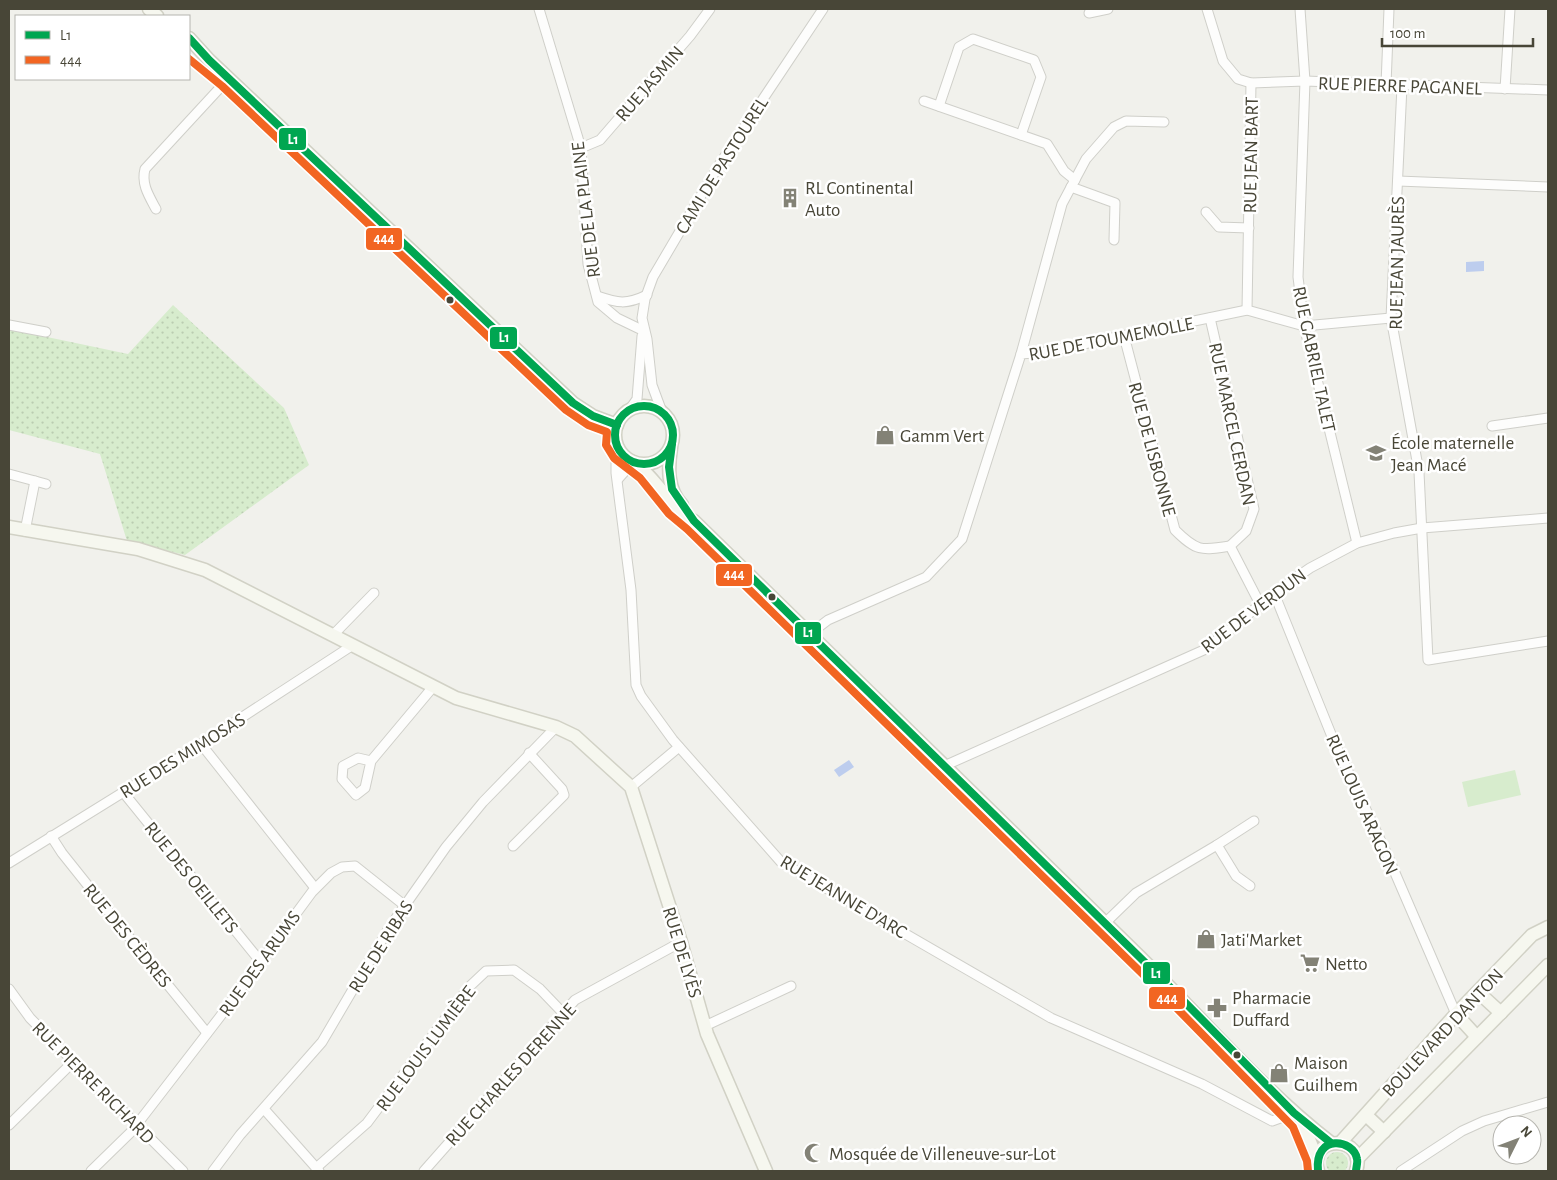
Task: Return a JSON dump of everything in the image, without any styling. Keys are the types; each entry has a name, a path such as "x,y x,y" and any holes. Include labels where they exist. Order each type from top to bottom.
{"main road":[{"path":"190,39 209,60 573,403 593,416 617,425"},
{"path":"190,47 209,60"},
{"path":"694,520 684,516 647,472 620,451 616,443 617,425 620,418 630,409 644,406 662,412 673,428 669,460 670,482 680,502 694,520 1105,923 1298,1117 1336,1143 1350,1148 1358,1168"},
{"path":"634,462 655,462 662,457 672,444"},
{"path":"9,528 138,549 205,570 456,698 556,727 575,736 631,787"},
{"name":"RUE DE LYÈS","path":"631,787 681,942 705,1026 766,1171"},
{"name":"BOULEVARD DANTON","path":"1317,1165 1322,1149 1336,1143 1366,1115 1456,1014 1532,935 1548,927"},
{"name":"BOULEVARD DANTON","path":"1358,1168 1384,1132 1548,965"},
{"path":"1478,992 1500,1013"},
{"path":"1456,1014 1477,1037"},
{"path":"1366,1115 1384,1132"},
{"path":"1298,1117 1317,1165"}],"street":[{"name":"RUE DE LA PLAINE","path":"539,9 581,148 588,264 598,302 604,308 644,331"},
{"name":"RUE JASMIN","path":"581,148 600,140 690,36 710,9"},
{"path":"1089,13 1108,9"},
{"path":"1208,9 1223,61 1238,79 1251,83"},
{"name":"RUE GABRIEL TALET","path":"1300,9 1305,81 1298,277 1304,326 1357,543"},
{"path":"1386,86 1389,9"},
{"path":"1505,89 1510,9"},
{"name":"CAMI DE PASTOUREL","path":"662,412 652,385 647,339 642,318 646,295 653,277 719,165 819,10"},
{"path":"939,106 959,47 972,39 1034,60 1041,77 1021,135"},
{"path":"156,209 145,186 143,178 145,169 229,78"},
{"name":"RUE PIERRE PAGANEL","path":"1251,83 1305,81 1386,86 1548,90"},
{"name":"RUE JEAN BART","path":"1247,310 1251,83"},
{"name":"RUE JEAN JAURÈS","path":"1402,86 1391,318 1419,472 1428,660 1548,641"},
{"path":"924,100 1047,144 1073,183 1115,203 1114,240"},
{"path":"1021,354 1062,204 1086,159 1114,127 1126,120 1164,122"},
{"path":"1398,182 1548,187"},
{"name":"RUE JEAN BART","path":"1206,212 1219,226 1249,228"},
{"name":"RUE DE LA PLAINE","path":"597,296 622,303 646,295"},
{"name":"RUE DE TOUMEMOLLE","path":"811,634 828,620 926,577 962,540 1021,354 1046,352 1247,310 1304,326 1391,318"},
{"name":"RUE MARCEL CERDAN","path":"1210,318 1254,509 1246,531 1230,546"},
{"path":"9,325 46,332"},
{"name":"CAMI DE PASTOUREL","path":"630,409 637,399 644,331"},
{"name":"RUE DE LISBONNE","path":"1124,336 1175,530 1191,546 1210,549 1230,546"},
{"path":"1492,426 1548,418"},
{"name":"RUE JEANNE D'ARC","path":"616,443 618,479 632,590 636,685 641,696 679,747 781,862 1050,1018 1202,1084 1272,1120 1298,1117"},
{"path":"618,479 634,462"},
{"path":"9,474 46,484"},
{"path":"25,531 35,481"},
{"name":"RUE DE VERDUN","path":"944,766 1206,649 1274,593 1310,568 1357,543 1422,528 1548,518"},
{"path":"1230,546 1260,604"},
{"path":"333,635 374,593"},
{"name":"RUE LOUIS ARAGON","path":"1274,593 1335,744 1386,852 1456,1014"},
{"name":"RUE DES MIMOSAS","path":"9,863 201,744 354,645"},
{"path":"371,761 433,687"},
{"name":"RUE DE RIBAS","path":"213,1171 240,1135 322,1042 404,905 483,802 556,727"},
{"path":"201,744 315,888"},
{"path":"631,787 679,747"},
{"path":"513,846 564,795 562,789 529,753"},
{"name":"RUE DES OEILLETS","path":"124,792 260,961"},
{"path":"1105,923 1136,893 1254,821"},
{"name":"RUE DES CÈDRES","path":"51,836 62,853 136,947 208,1032"},
{"path":"1217,845 1236,876 1250,886"},
{"name":"RUE DES ARUMS","path":"91,1171 131,1132 315,888 331,873 342,867 355,866 404,905"},
{"name":"RUE CHARLES DERENNE","path":"424,1171 574,1000 681,942"},
{"name":"RUE LOUIS LUMIÈRE","path":"318,1170 367,1123 469,987 486,972 514,970 540,989 563,1014"},
{"path":"705,1026 791,986"},
{"name":"RUE PIERRE RICHARD","path":"9,989 30,1018 183,1171"},
{"path":"9,1126 74,1061"},
{"path":"1401,1171 1462,1131 1484,1121 1548,1102"},
{"path":"264,1109 318,1170"}],"green space":[{"path":"173,305 284,408 309,465 185,555 127,541 100,454 9,430 9,329 128,354"},
{"path":"1515,770 1521,795 1468,807 1462,782"},
{"path":"1337,1152 1345,1155 1348,1163 1345,1171 1337,1174 1329,1171 1326,1163 1329,1155"}],"water":[{"path":"1484,261 1484,271 1466,272 1466,262"},
{"path":"849,760 854,767 839,777 834,770"}],"transit line":[{"name":"L1","path":"190,39 209,60 573,403 593,416 617,425"},
{"name":"444","path":"190,60 222,86 566,410 588,425 607,432 606,445 614,458 640,478 669,514 687,529 1158,989 1293,1127 1307,1161 1308,1171"},
{"name":"L1","path":"644,406 655,408 668,419 673,435 671,446 660,459 644,464 633,462 620,451 615,435 617,424 628,411 644,406"},
{"name":"L1","path":"672,444 669,467 672,489 694,521 1165,982 1294,1113 1331,1143"},
{"name":"L1","path":"1318,1171 1318,1159 1322,1150 1328,1145 1335,1143 1349,1147 1354,1152 1357,1160 1356,1171"}],"place":[{"name":"RL Continental Auto","path":"790,198"},
{"name":"Gamm Vert","path":"885,435"},
{"name":"École maternelle Jean Macé","path":"1376,453"},
{"name":"Jati'Market","path":"1206,939"},
{"name":"Netto","path":"1310,963"},
{"name":"Pharmacie Duffard","path":"1217,1008"},
{"name":"Maison Guilhem","path":"1279,1073"},
{"name":"Mosquée de Villeneuve-sur-Lot","path":"814,1153"}]}
